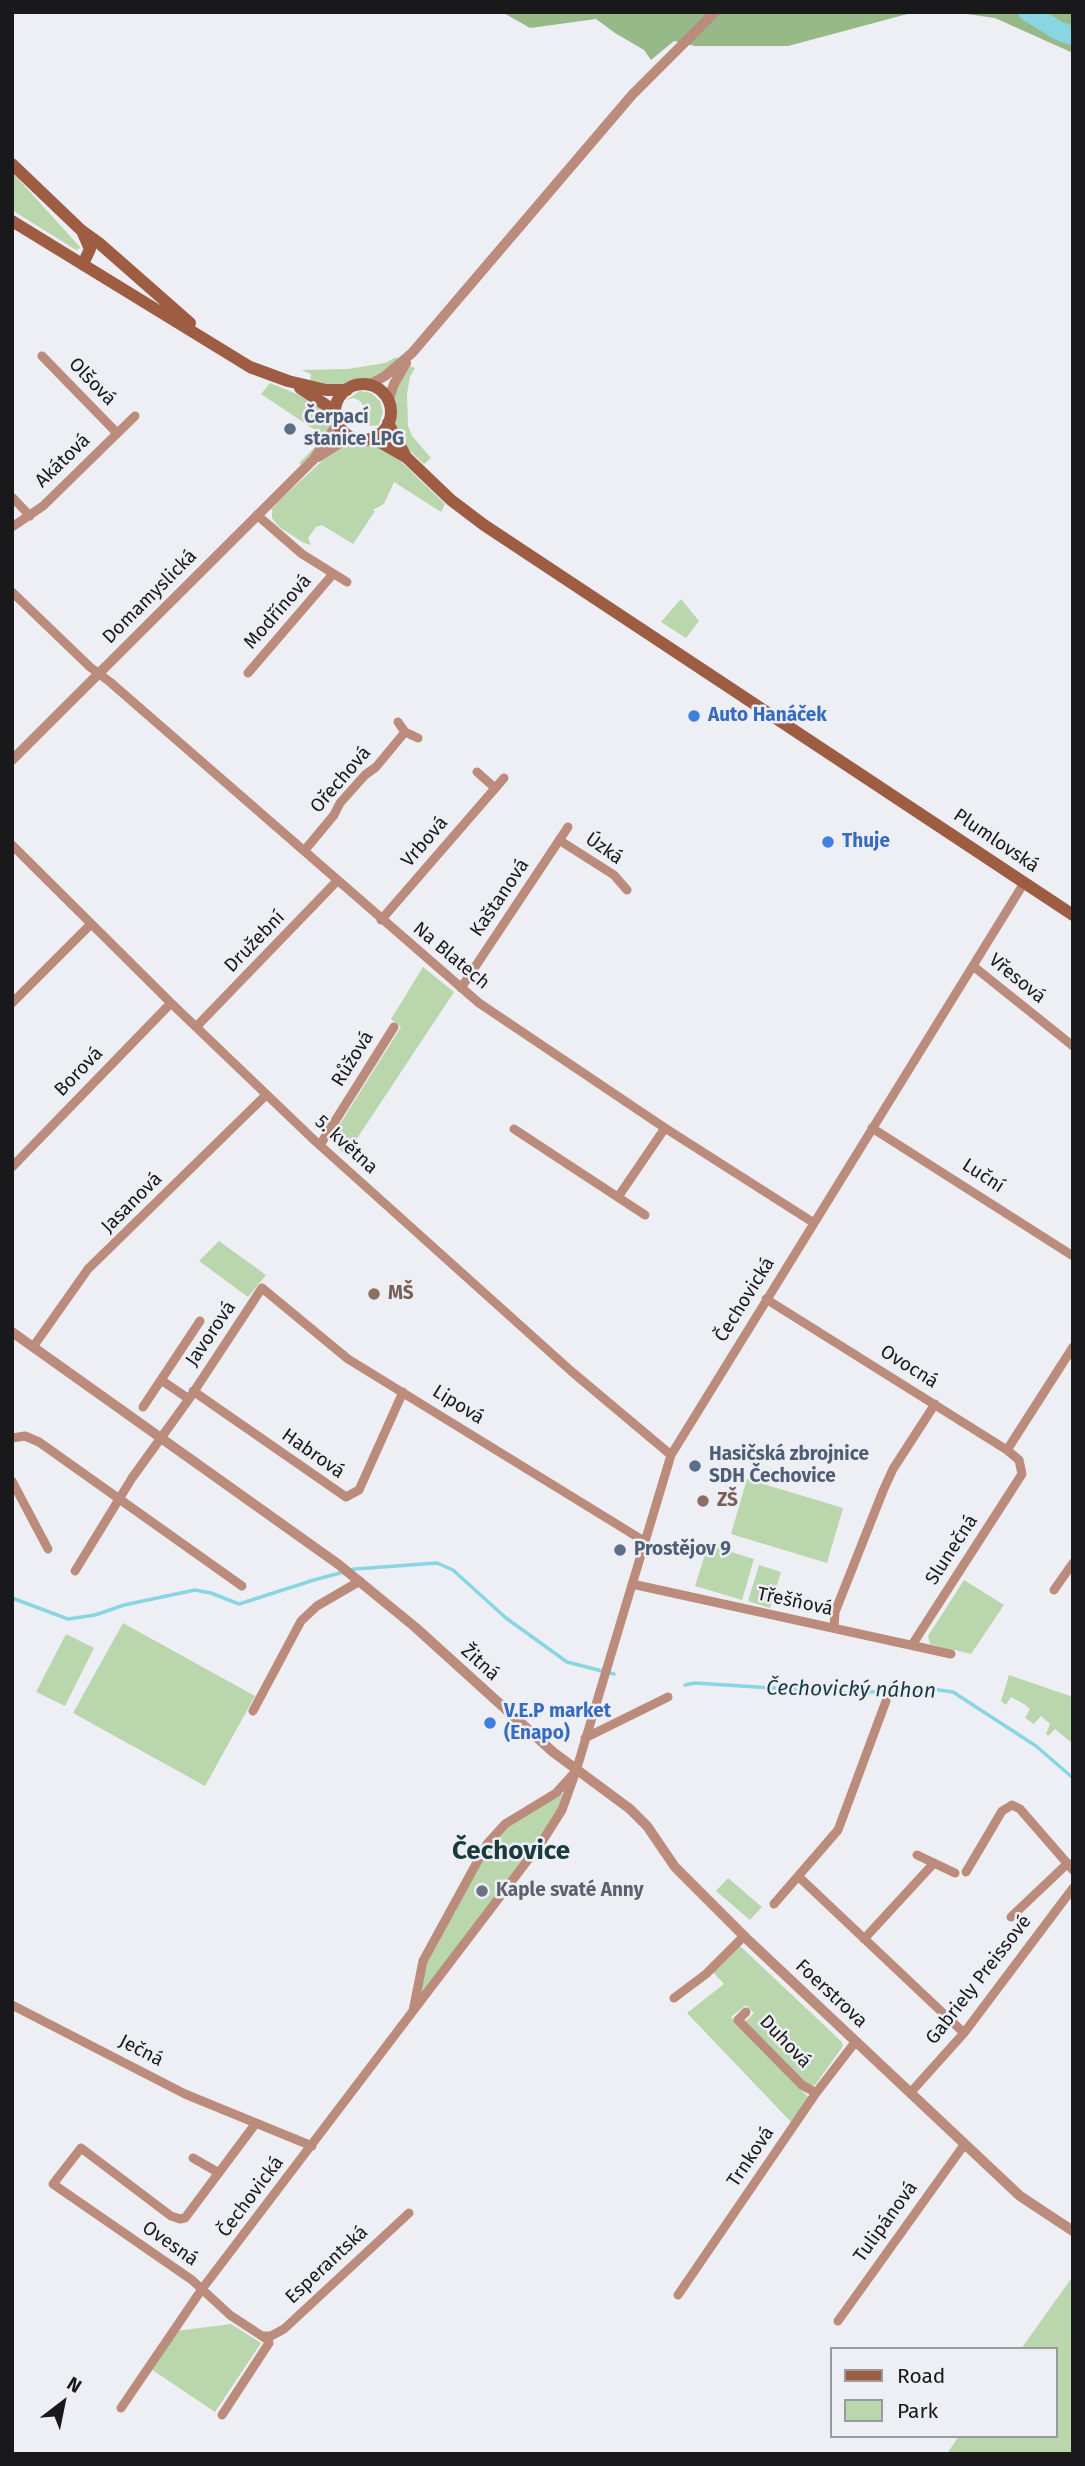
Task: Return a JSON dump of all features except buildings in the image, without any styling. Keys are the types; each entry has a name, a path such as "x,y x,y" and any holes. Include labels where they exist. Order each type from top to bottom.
{"main road":[{"path":"12,164 81,230 99,243 207,341"},
{"path":"12,221 250,367 288,381 326,390 346,390 358,385 369,385 381,391 391,412 382,432 373,438"},
{"path":"81,230 90,248 83,264"},
{"path":"288,381 336,417 345,433 355,438 373,438 406,457"},
{"path":"336,417 338,399 346,390"},
{"path":"388,423 406,457"},
{"name":"Plumlovská","path":"406,457 451,500 484,525 1073,915"}],"street":[{"path":"369,385 385,376 412,353 632,95 715,12"},
{"path":"388,401 394,384 412,353"},
{"name":"Olšová","path":"42,356 117,433"},
{"name":"Akátová","path":"12,527 30,516 135,416"},
{"name":"Domamyslická","path":"313,460 336,417"},
{"name":"Domamyslická","path":"12,760 313,460 340,443 355,438"},
{"path":"12,497 30,516"},
{"name":"Modřínová","path":"257,515 289,544 346,582"},
{"name":"Modřínová","path":"248,673 333,574"},
{"name":"Na Blatech","path":"12,592 98,673 479,1003 665,1128 814,1223"},
{"path":"398,722 405,732 418,738"},
{"name":"Ořechová","path":"304,851 334,815 340,803 365,775 376,767 405,732"},
{"path":"477,772 495,788"},
{"name":"Vrbová","path":"381,920 504,778"},
{"name":"Kaštanová","path":"461,988 568,827"},
{"name":"Úzká","path":"559,840 614,875 627,890"},
{"name":"5. května","path":"12,845 171,1003 320,1145 571,1371 671,1455"},
{"name":"Družební","path":"196,1027 338,880"},
{"name":"Čechovická","path":"121,2408 202,2289 543,1840 562,1810 671,1455 1024,883"},
{"path":"14,999 91,924"},
{"name":"Vřesová","path":"973,966 1073,1046"},
{"name":"Borová","path":"12,1167 171,1003"},
{"name":"Růžová","path":"320,1145 394,1027"},
{"name":"Jasanová","path":"33,1347 88,1269 266,1095"},
{"path":"618,1197 665,1128"},
{"name":"Luční","path":"873,1128 1073,1256"},
{"path":"514,1129 645,1215"},
{"name":"Lipová","path":"262,1288 348,1359 644,1541"},
{"name":"Javorová","path":"161,1438 262,1288"},
{"name":"Ovocná","path":"766,1299 1007,1450 1019,1460 1022,1474"},
{"name":"Javorová","path":"143,1407 200,1321"},
{"name":"Žitná","path":"12,1332 358,1579 576,1771"},
{"path":"1007,1450 1073,1347"},
{"path":"161,1380 191,1395"},
{"name":"Habrová","path":"191,1395 346,1497 359,1490 403,1392"},
{"path":"834,1628 835,1612 886,1484 935,1404"},
{"path":"12,1438 25,1436 39,1441 242,1586"},
{"path":"75,1571 118,1499 161,1438"},
{"name":"Slunečná","path":"912,1646 1022,1474"},
{"path":"12,1480 48,1549"},
{"path":"1054,1590 1073,1563"},
{"path":"253,1711 301,1621 317,1606 358,1579"},
{"name":"Třešňová","path":"632,1584 951,1654"},
{"path":"585,1738 668,1697"},
{"path":"774,1904 838,1830 886,1701"},
{"name":"Čechovická","path":"413,2011 423,1961 487,1844 505,1824 556,1793 576,1771"},
{"name":"Foerstrova","path":"576,1771 639,1818 660,1843 674,1867 964,2145 1020,2196 1073,2231"},
{"path":"966,1871 1002,1811 1012,1805 1020,1809 1070,1867 1011,1917"},
{"path":"917,1855 955,1873"},
{"path":"864,1939 934,1863"},
{"path":"799,1877 964,2033"},
{"name":"Gabriely Preissové","path":"911,2092 964,2033 1073,1888"},
{"path":"674,1998 706,1974 744,1936"},
{"name":"Ječná","path":"12,2005 185,2094 312,2146"},
{"name":"Duhová","path":"746,2012 738,2020 802,2085 816,2092"},
{"name":"Trnková","path":"678,2295 816,2092 856,2041"},
{"path":"193,2158 219,2174 256,2123"},
{"name":"Tulipánová","path":"838,2321 964,2145"},
{"name":"Ovesná","path":"219,2174 186,2218 175,2218 166,2213 81,2148 53,2183 202,2289 230,2315 266,2338"},
{"name":"Esperantská","path":"266,2338 284,2329 409,2213"},
{"path":"222,2414 269,2343 266,2338"}],"green space":[{"path":"502,12 915,12 788,46 695,46 674,41 651,60 644,50 596,19 530,28"},
{"path":"952,12 1073,12 1073,53 995,18"},
{"path":"12,172 79,249 76,250 12,210"},
{"path":"396,357 399,360 384,373 369,380 355,381 340,387 310,383 311,374 301,370 348,369 385,363"},
{"path":"410,366 415,368 410,377 407,394 408,426 412,436 431,458 424,464 408,449 394,423 394,394"},
{"path":"270,383 309,399 328,414 330,419 330,430 309,457 301,465 299,463 321,441 321,434 261,394"},
{"path":"360,391 371,393 380,401 383,412 379,425 370,426 364,422 364,407 360,401 354,398 346,400"},
{"path":"376,444 397,458 445,504 441,512 394,482 384,504 373,510 375,511 353,544 322,525 316,527 308,538 311,545 279,527 272,518 272,509 279,501 324,459 345,445"},
{"path":"681,599 699,621 686,638 661,622"},
{"path":"423,967 454,992 346,1155 330,1140 401,1027 391,1019"},
{"path":"219,1241 266,1275 248,1297 199,1261"},
{"path":"747,1479 843,1508 827,1563 731,1534"},
{"path":"708,1545 754,1559 742,1600 695,1586"},
{"path":"759,1565 781,1572 770,1608 748,1601"},
{"path":"964,1580 1004,1605 971,1654 930,1644 928,1636"},
{"path":"123,1623 255,1696 205,1786 73,1713"},
{"path":"66,1634 94,1648 65,1706 36,1692"},
{"path":"1009,1675 1073,1697 1073,1744 1055,1729 1048,1736 1046,1734 1050,1724 1041,1716 1034,1724 1025,1718 1030,1709 1024,1704 1011,1697 1006,1705 1001,1701"},
{"path":"560,1793 563,1795 562,1810 413,2011 423,1961 496,1833"},
{"path":"728,1878 762,1907 750,1920 716,1891"},
{"path":"740,1946 842,2042 843,2046 815,2085 809,2088 745,2022 754,2013 746,2005 731,2017 809,2098 792,2123 687,2013 724,1984 713,1972"},
{"path":"1073,2276 1073,2438 1070,2442 1073,2444 1073,2454 948,2452 958,2438 1057,2438 1057,2347 1022,2347"},
{"path":"231,2324 261,2343 215,2412 151,2369 176,2331"}],"waterway":[{"path":"1028,12 1059,31 1073,36"},
{"name":"Čechovický náhon","path":"12,1598 68,1619 95,1615 124,1605 195,1590 239,1604 355,1569 437,1563 453,1570 506,1618 567,1662 614,1674"},
{"name":"Čechovický náhon","path":"685,1685 695,1683 849,1693 932,1689 953,1692 1036,1746 1073,1778"}],"place":[{"name":"Čerpací stanice LPG","path":"290,429"},
{"name":"Auto Hanáček","path":"694,716"},
{"name":"Thuje","path":"828,842"},
{"name":"MŠ","path":"374,1294"},
{"name":"Hasičská zbrojnice SDH Čechovice","path":"695,1466"},
{"name":"ZŠ","path":"703,1501"},
{"name":"Prostějov 9","path":"620,1550"},
{"name":"V.E.P market (Enapo)","path":"490,1723"},
{"name":"Kaple svaté Anny","path":"482,1891"}],"district":[{"name":"Čechovice","path":"511,1852"}]}
